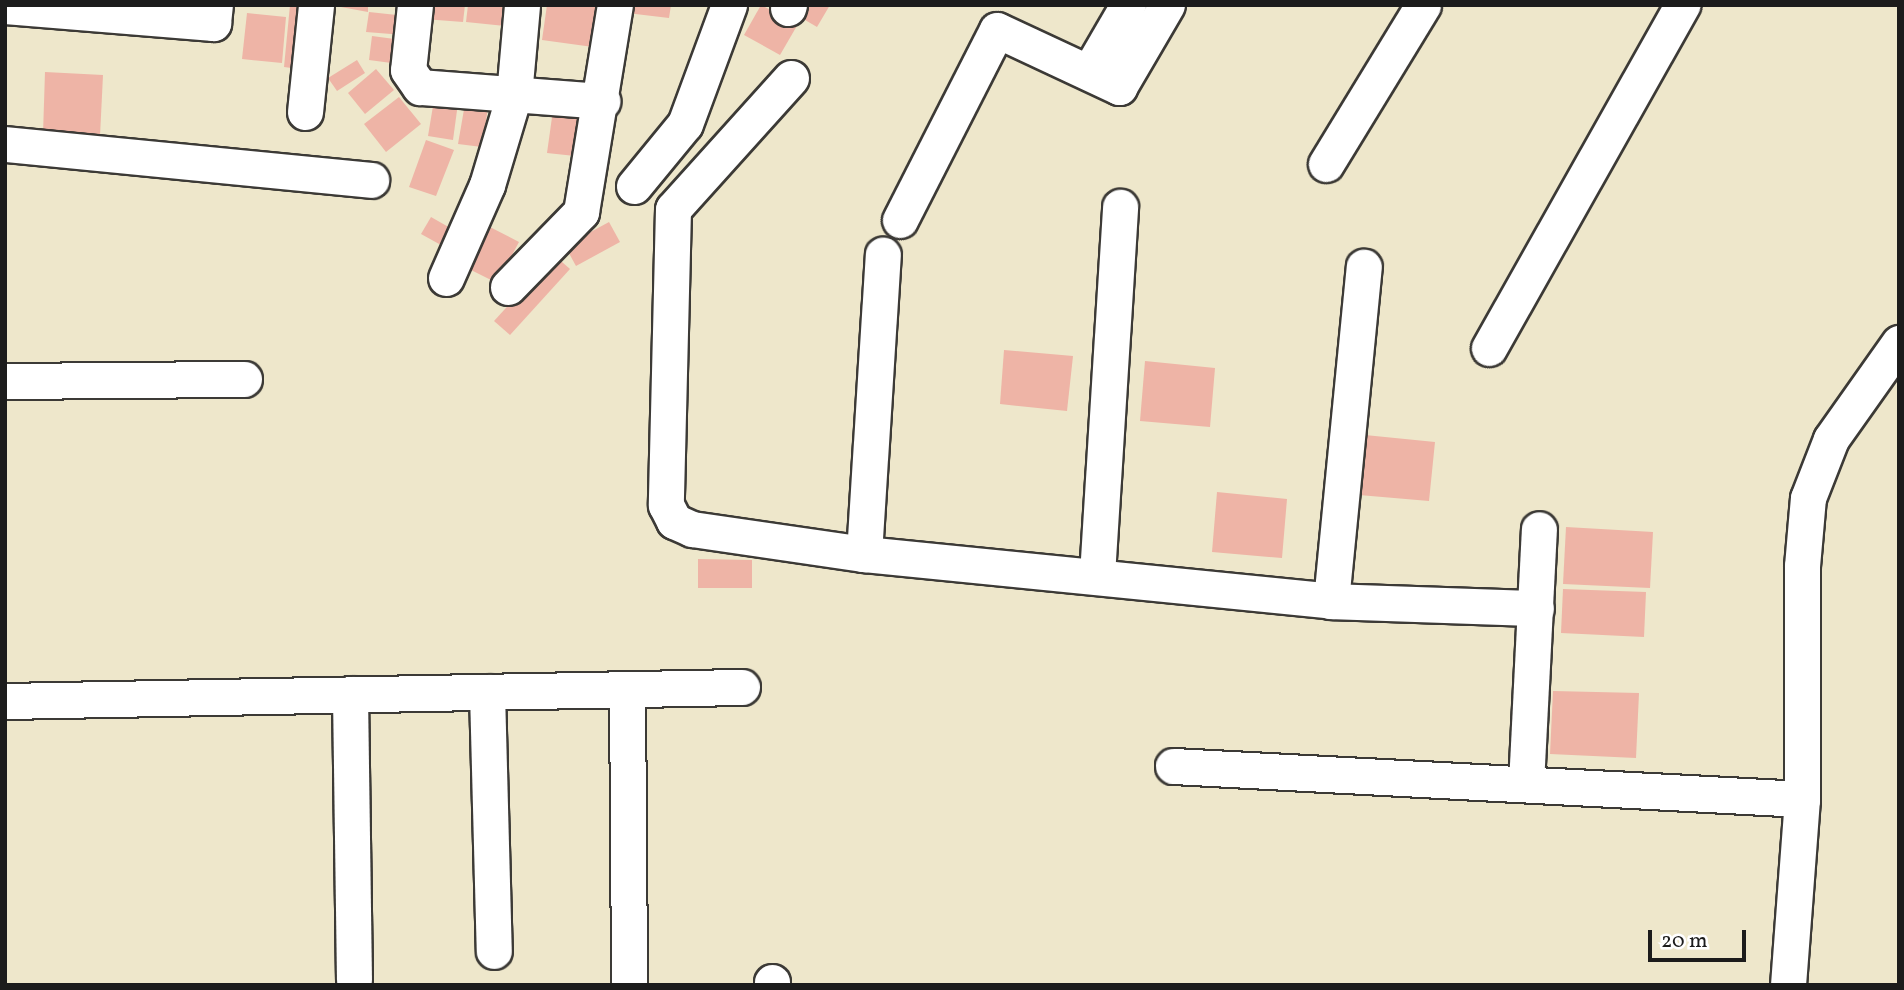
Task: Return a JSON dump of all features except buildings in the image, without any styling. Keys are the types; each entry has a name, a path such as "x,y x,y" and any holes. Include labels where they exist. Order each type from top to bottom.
{"street":[{"path":"5,6 213,23 215,5"},
{"path":"305,112 316,5"},
{"path":"415,5 408,70 412,80 421,87 602,101"},
{"path":"446,278 487,186 514,95 522,5"},
{"path":"508,287 580,212 602,101 615,5"},
{"path":"634,186 685,124 729,5"},
{"path":"1089,72 1128,5"},
{"path":"900,220 997,30 1119,87 1167,5"},
{"path":"1326,164 1423,5"},
{"path":"1489,348 1682,5"},
{"path":"791,78 673,209 666,505 674,521 692,529 864,554 1097,575 1331,601 1536,608"},
{"path":"5,144 371,180"},
{"path":"1097,575 1120,207"},
{"path":"864,554 883,255"},
{"path":"1331,601 1364,267"},
{"path":"1788,985 1802,799 1802,566 1808,498 1832,439 1899,343"},
{"path":"5,381 244,379"},
{"path":"1525,785 1539,529"},
{"path":"5,701 742,687"},
{"path":"627,689 629,985"},
{"path":"487,692 494,951"},
{"path":"350,694 354,979"},
{"path":"1173,766 1802,799"}]}
